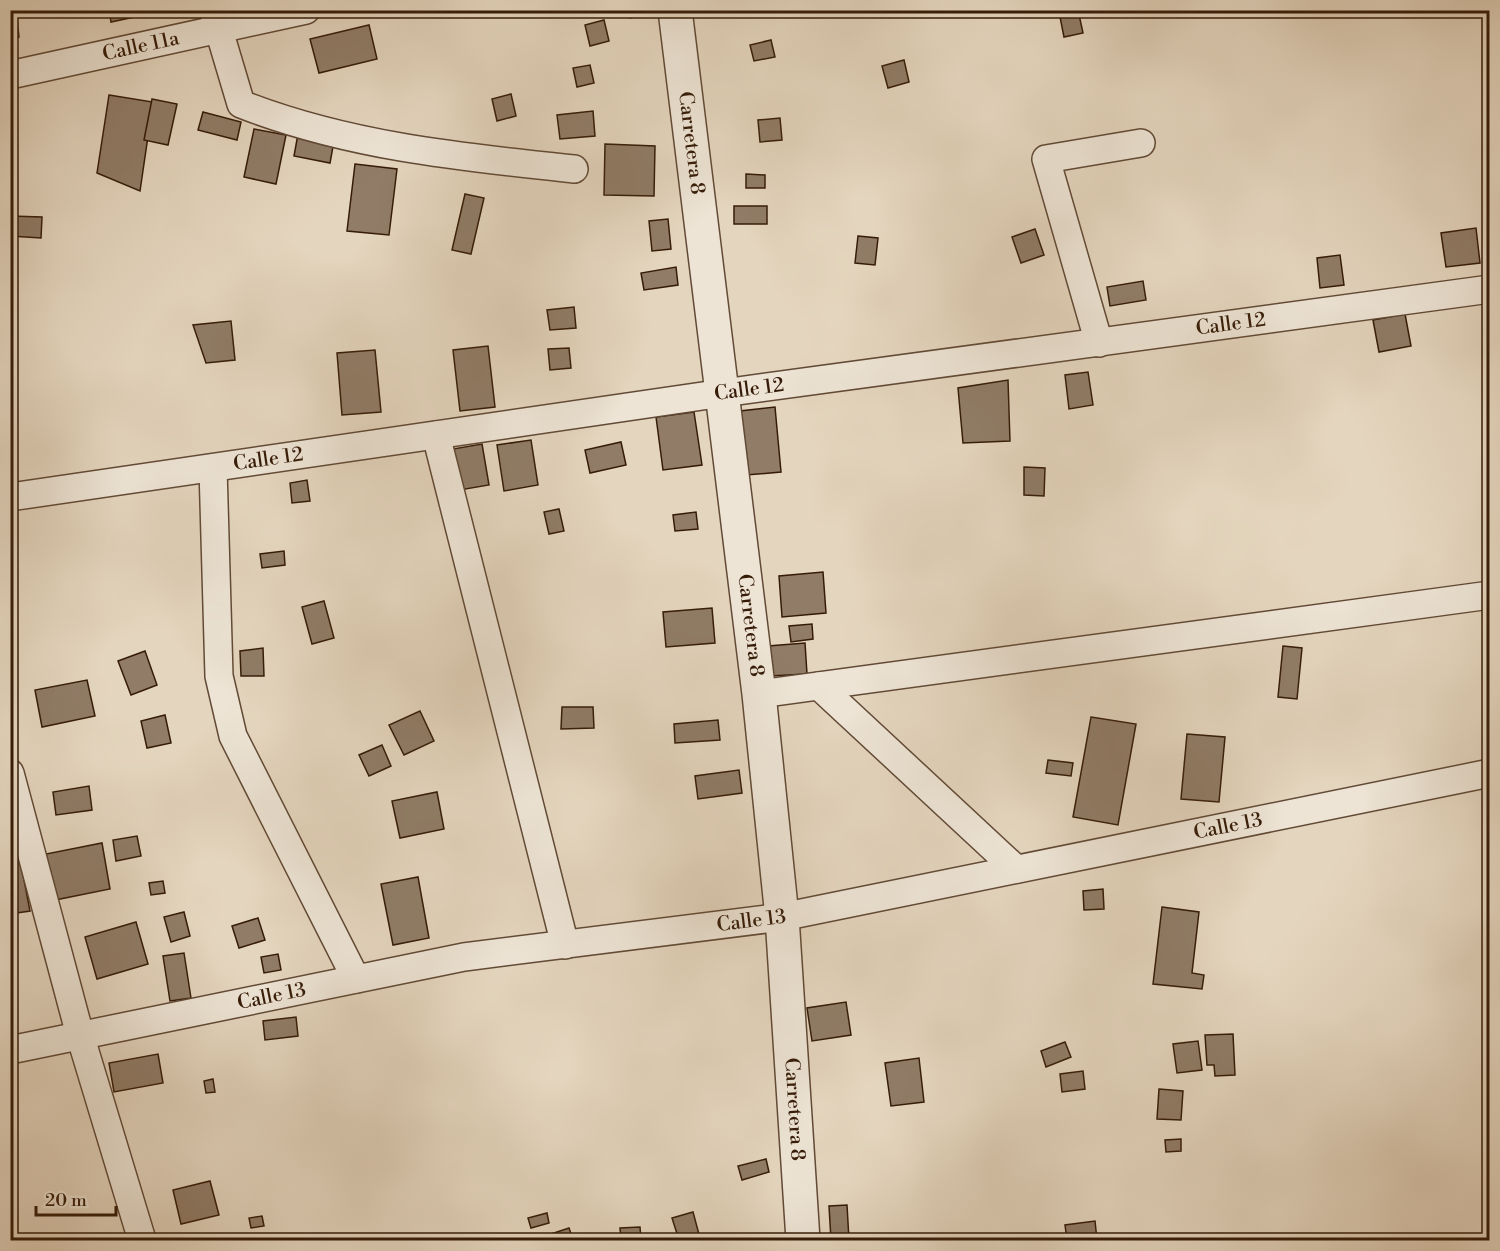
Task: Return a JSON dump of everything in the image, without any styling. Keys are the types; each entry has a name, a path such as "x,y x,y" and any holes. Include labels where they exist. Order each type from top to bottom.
{"street":[{"name":"Calle 11a","path":"10,75 217,21 306,10"},
{"name":"Carretera 8","path":"675,10 759,694 782,917 803,1240"},
{"path":"217,21 241,104 361,140 436,155 574,169"},
{"path":"1100,343 1046,159 1141,143"},
{"name":"Calle 12","path":"10,496 723,393 1490,289"},
{"path":"435,435 565,945"},
{"path":"213,468 219,676 233,736 356,979"},
{"path":"759,694 1490,596"},
{"path":"819,686 1016,869"},
{"path":"10,773 80,1035 142,1240"},
{"name":"Calle 13","path":"10,1050 464,957 782,917 1489,777"}],"building":[{"path":"10,10 16,10 19,37 10,38"},
{"path":"109,10 167,10 111,22"},
{"path":"628,10 646,10 647,15 630,18"},
{"path":"1078,10 1083,33 1064,37 1059,12"},
{"path":"604,20 609,41 590,46 585,25"},
{"path":"369,25 377,59 319,73 310,39"},
{"path":"771,40 775,57 754,61 750,45"},
{"path":"904,60 909,82 888,88 882,66"},
{"path":"590,65 594,83 577,87 573,68"},
{"path":"511,94 516,116 497,121 492,99"},
{"path":"109,95 153,102 140,191 97,173"},
{"path":"152,99 177,104 168,145 144,140"},
{"path":"593,111 595,136 560,139 557,115"},
{"path":"203,112 241,122 237,140 198,130"},
{"path":"780,118 782,140 760,142 758,120"},
{"path":"254,129 286,135 276,184 244,177"},
{"path":"298,134 334,141 330,163 294,156"},
{"path":"605,144 655,146 654,196 604,195"},
{"path":"355,164 397,169 389,235 347,231"},
{"path":"746,174 765,175 765,188 746,188"},
{"path":"465,194 484,198 471,254 452,250"},
{"path":"734,206 767,206 767,224 734,224"},
{"path":"10,216 42,217 41,238 10,236"},
{"path":"668,219 671,249 652,251 649,221"},
{"path":"1476,228 1480,263 1446,267 1441,233"},
{"path":"1035,229 1044,255 1021,263 1012,237"},
{"path":"858,236 878,238 875,265 855,263"},
{"path":"1340,255 1344,285 1320,288 1317,258"},
{"path":"676,267 678,285 644,290 641,273"},
{"path":"1143,281 1146,300 1110,306 1107,287"},
{"path":"574,307 576,328 550,330 547,310"},
{"path":"1405,314 1411,346 1379,352 1373,320"},
{"path":"231,321 235,360 206,363 193,325"},
{"path":"488,346 495,407 460,411 453,350"},
{"path":"569,348 571,368 550,370 548,349"},
{"path":"375,350 381,412 342,415 337,353"},
{"path":"1088,372 1093,405 1069,409 1065,375"},
{"path":"1008,380 1010,441 963,443 958,388"},
{"path":"775,407 781,472 746,475 740,411"},
{"path":"694,412 702,465 663,470 656,417"},
{"path":"531,440 538,485 504,491 497,445"},
{"path":"621,442 626,465 590,473 585,450"},
{"path":"482,444 489,485 454,491 447,450"},
{"path":"1024,467 1045,468 1044,496 1024,495"},
{"path":"307,480 310,501 292,503 290,483"},
{"path":"559,509 564,531 549,534 544,512"},
{"path":"696,512 698,529 675,531 673,515"},
{"path":"284,551 285,565 262,568 260,554"},
{"path":"823,572 826,613 782,617 779,576"},
{"path":"324,601 334,638 312,644 302,607"},
{"path":"712,608 715,643 666,647 663,612"},
{"path":"812,624 813,639 791,642 789,626"},
{"path":"805,643 807,674 770,676 768,646"},
{"path":"1283,646 1302,648 1297,699 1278,697"},
{"path":"263,648 264,676 241,676 240,651"},
{"path":"145,651 157,685 131,695 118,661"},
{"path":"87,680 95,716 42,727 35,690"},
{"path":"562,707 593,707 594,728 561,729"},
{"path":"420,711 434,741 404,755 389,725"},
{"path":"165,715 171,743 147,748 141,721"},
{"path":"1091,717 1136,724 1118,825 1073,817"},
{"path":"718,720 720,740 675,743 674,724"},
{"path":"1187,734 1225,737 1219,802 1181,799"},
{"path":"382,745 391,766 369,776 359,755"},
{"path":"1048,760 1073,763 1071,776 1046,773"},
{"path":"739,770 742,793 698,799 695,776"},
{"path":"89,786 92,810 56,815 53,792"},
{"path":"437,792 444,829 400,838 392,801"},
{"path":"137,836 141,856 116,861 113,840"},
{"path":"17,843 30,911 10,914 10,845"},
{"path":"102,843 110,889 55,900 46,854"},
{"path":"418,877 429,938 393,945 381,884"},
{"path":"163,881 165,893 151,895 149,883"},
{"path":"1103,889 1104,909 1084,910 1083,891"},
{"path":"1162,907 1199,912 1192,973 1204,975 1202,989 1153,984"},
{"path":"184,912 190,936 171,942 164,917"},
{"path":"258,918 265,940 239,948 232,926"},
{"path":"136,922 148,964 97,979 85,937"},
{"path":"184,953 191,998 170,1001 163,956"},
{"path":"278,954 281,970 264,973 261,957"},
{"path":"846,1002 851,1035 812,1041 807,1008"},
{"path":"296,1017 298,1036 265,1040 263,1021"},
{"path":"1233,1034 1235,1075 1215,1076 1214,1065 1207,1065 1205,1035"},
{"path":"1198,1041 1202,1070 1177,1073 1173,1044"},
{"path":"1065,1042 1071,1057 1046,1067 1041,1051"},
{"path":"158,1054 163,1083 114,1092 109,1063"},
{"path":"919,1058 924,1102 891,1106 885,1063"},
{"path":"1083,1071 1085,1089 1062,1092 1060,1074"},
{"path":"213,1079 215,1092 206,1093 204,1081"},
{"path":"1159,1089 1183,1091 1181,1120 1157,1119"},
{"path":"1181,1139 1181,1151 1166,1152 1165,1140"},
{"path":"766,1159 769,1172 742,1180 738,1166"},
{"path":"210,1181 219,1215 181,1224 173,1190"},
{"path":"847,1205 849,1240 831,1240 829,1206"},
{"path":"693,1212 700,1238 679,1240 672,1218"},
{"path":"547,1213 549,1223 531,1228 528,1218"},
{"path":"262,1216 264,1226 251,1228 249,1218"},
{"path":"1095,1221 1097,1240 1067,1240 1065,1225"},
{"path":"640,1227 641,1240 621,1240 620,1228"},
{"path":"569,1228 573,1240 550,1240 548,1235"}]}
